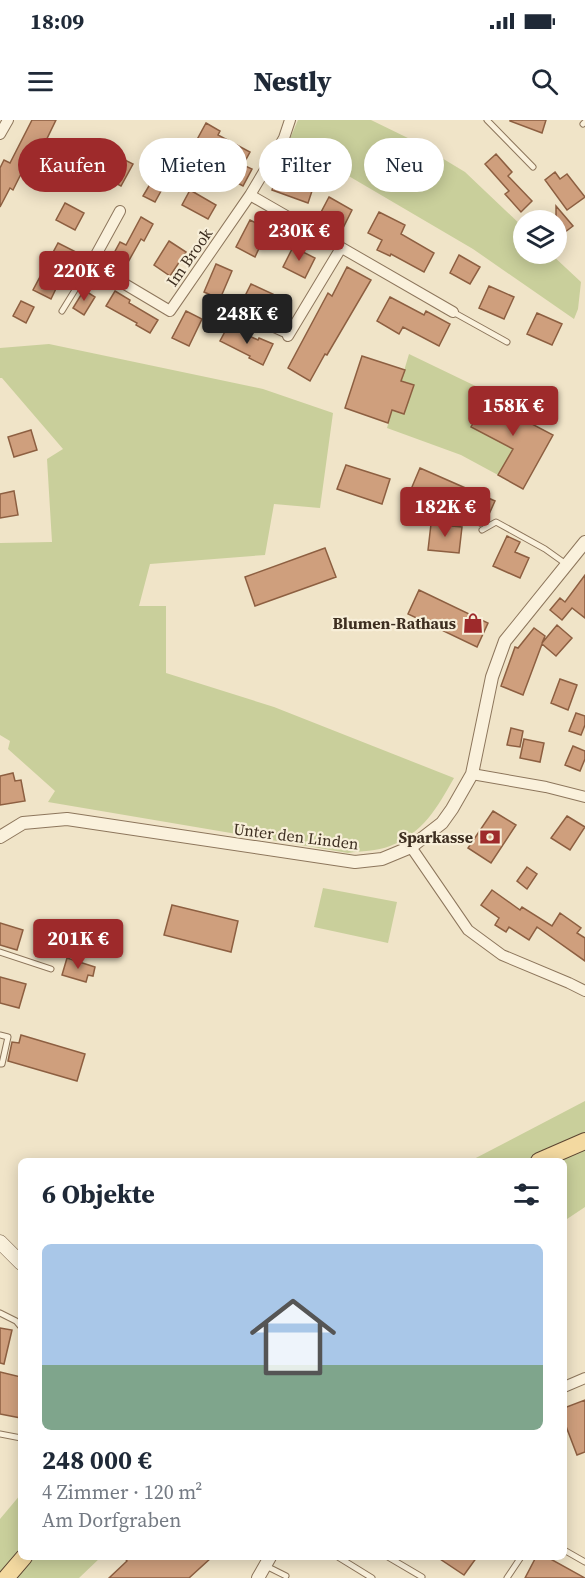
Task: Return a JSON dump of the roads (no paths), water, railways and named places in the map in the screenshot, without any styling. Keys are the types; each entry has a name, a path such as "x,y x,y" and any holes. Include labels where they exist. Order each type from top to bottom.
{"main road":[{"path":"547,1158 585,1141"},
{"path":"0,1243 18,1260"},
{"path":"6,1578 21,1560"}],"street":[{"path":"0,134 8,120"},
{"name":"Im Brook","path":"91,264 170,311 250,195 284,138 290,120"},
{"path":"250,195 453,312"},
{"path":"91,264 120,211"},
{"path":"288,336 341,248"},
{"name":"Unter den Linden","path":"0,837 23,822 67,819 354,862 382,859 411,847 441,823 452,809 472,774 492,677 505,641 585,542"},
{"path":"472,774 546,787 585,797"},
{"path":"411,847 468,930 502,955 585,991"},
{"path":"567,1386 585,1378"},
{"path":"258,1578 268,1561"}],"lane":[{"path":"488,120 533,168"},
{"path":"62,311 91,264"},
{"path":"453,312 507,342"},
{"path":"266,326 288,336"},
{"path":"482,530 496,522 545,549 566,564"},
{"path":"0,952 51,969"},
{"path":"0,1035 8,1037 2,1064 0,1064"},
{"path":"0,1313 18,1323"},
{"path":"0,1434 18,1437"},
{"path":"567,1552 585,1562"},
{"path":"343,1560 372,1578"},
{"path":"393,1560 421,1578"},
{"path":"507,1578 519,1560"},
{"path":"268,1561 286,1576"}],"place":[{"name":"Blumen-Rathaus","path":"473,623"},
{"name":"Sparkasse","path":"490,837"}]}
